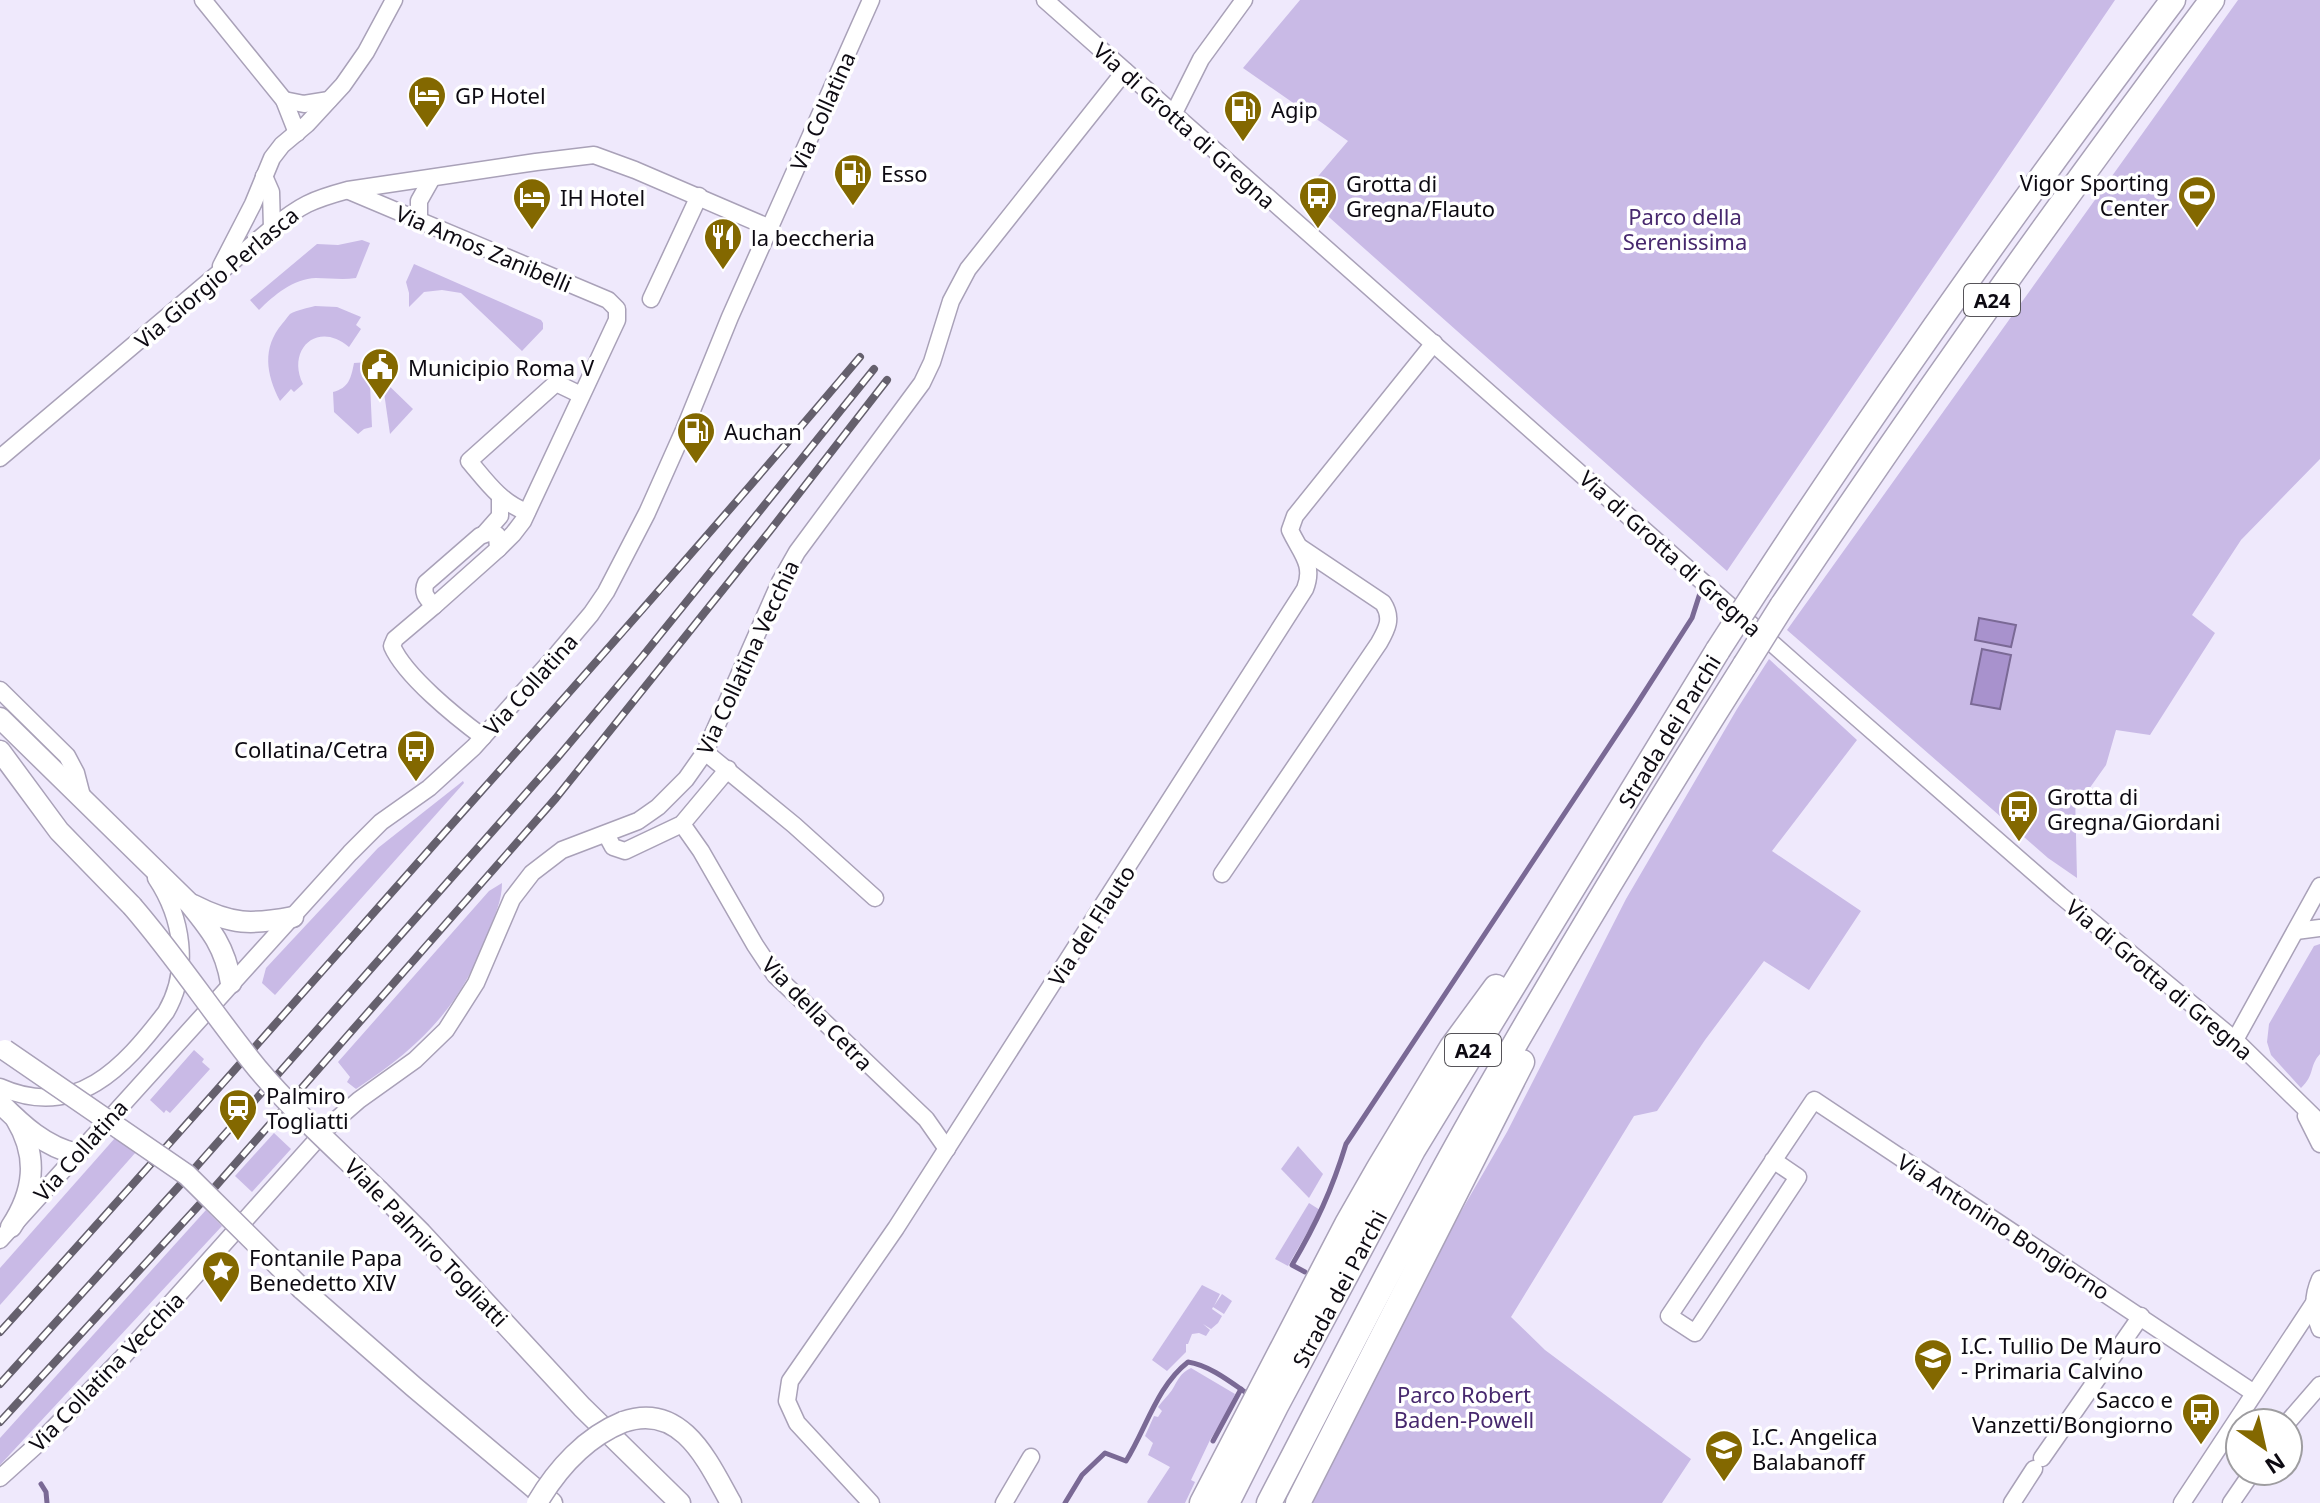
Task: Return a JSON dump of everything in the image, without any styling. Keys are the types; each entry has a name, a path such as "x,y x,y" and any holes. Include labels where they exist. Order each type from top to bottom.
{"highway":[{"name":"Strada dei Parchi","path":"1227,1503 1413,1150 1718,650 1862,430 1976,267 2173,0"},
{"name":"Strada dei Parchi","path":"1269,1503 1484,1097 1616,873 1782,606 1986,308 2212,0"},
{"path":"1202,1503 1347,1224 1423,1093 1452,1047 1585,866"},
{"path":"1298,1503 1616,873"}],"main road":[{"path":"0,718 189,903 222,947 231,983"},
{"name":"Viale Palmiro Togliatti","path":"0,751 59,831 132,906 257,1067 285,1098 432,1244 582,1407 680,1503"},
{"path":"189,903 216,916 243,922 263,923 293,917"},
{"path":"2,1048 187,1175 302,1289 552,1503"},
{"path":"0,1103 47,1143 77,1154"},
{"path":"5,1234 25,1203 30,1178 29,1147 16,1119"},
{"path":"537,1503 555,1476 579,1451 599,1434 634,1418 655,1419 685,1433 705,1456 731,1503"}],"street":[{"path":"203,0 284,100 297,133"},
{"path":"267,232 267,184 272,158 343,85 366,52 394,0"},
{"name":"Via Collatina","path":"5,1234 375,828 441,777 483,737 598,604 647,513 871,0"},
{"name":"Via di Grotta di Gregna","path":"1045,0 2060,895 2235,1040 2320,1123"},
{"path":"1173,115 1201,59 1244,0"},
{"name":"Via Collatina Vecchia","path":"0,1478 121,1359 329,1126 415,1060 446,1030 476,983 512,899 532,873 562,850 638,821 658,807 686,779 705,752 790,563 813,527 922,383 961,280 986,244 1125,71"},
{"path":"284,100 304,104 329,100"},
{"name":"Via Giorgio Perlasca","path":"0,458 305,203 348,190 594,155 699,196"},
{"path":"419,220 419,201 432,178"},
{"path":"267,184 282,198 305,203"},
{"path":"217,274 253,204 267,184"},
{"name":"Via Amos Zanibelli","path":"348,190 608,300 617,309 617,320 581,395"},
{"path":"651,299 699,196 770,228"},
{"path":"253,204 267,232"},
{"name":"Via del Flauto","path":"871,1503 797,1423 789,1407 788,1390 793,1376 879,1254 1305,589 1308,561 1290,530 1295,516 1434,343"},
{"path":"483,737 452,714 404,665 392,646 395,639 518,529 527,512 581,395 556,383 469,461 510,505 527,512"},
{"path":"434,606 425,596 423,589 426,583 485,533 500,516 500,496"},
{"path":"485,533 494,532 497,535 498,549"},
{"path":"1222,874 1379,643 1389,623 1389,614 1383,603 1300,547"},
{"path":"0,690 67,756 76,773 84,802"},
{"path":"705,752 875,898"},
{"path":"606,834 613,847 625,851 682,824 728,769"},
{"name":"Via della Cetra","path":"682,824 775,975 926,1119 947,1149"},
{"path":"0,1087 42,1097 62,1096 87,1087 123,1064 166,1012 174,994 180,965 179,932 166,894 141,857"},
{"path":"2235,1040 2320,886"},
{"path":"2296,931 2320,928"},
{"name":"Via Antonino Bongiorno","path":"1773,1160 1798,1177 1695,1333 1669,1316 1773,1160 1814,1100 2254,1393"},
{"name":"Via di Grotta di Gregna","path":"2300,1104 2320,1144"},
{"path":"2182,1503 2314,1303 2320,1279"},
{"path":"2314,1303 2320,1329"},
{"path":"2012,1503 2141,1316"},
{"path":"2299,1407 2320,1385"},
{"path":"1004,1503 1031,1457"}],"green space":[{"name":"Parco della Serenissima","path":"1300,0 2115,0 1727,571 1303,194 1348,141 1243,68"},
{"name":"Vigor Sporting Center","path":"2238,0 2320,0 2320,459 2241,540 2192,615 2215,633 2150,735 2116,730 2106,765 2089,789 2075,792 2077,878 2048,858 1787,630"},
{"path":"362,240 370,243 356,278 300,281 259,310 250,300 317,244 338,245"},
{"path":"414,264 541,320 543,329 522,351 461,293 442,290 424,292 409,307 406,282"},
{"path":"315,306 337,307 361,317 356,325 361,329 349,347 326,336 308,342 299,360 303,384 294,392 291,389 280,401 269,371 271,342 290,314"},
{"path":"369,362 372,427 358,434 334,412 333,392 348,382 354,363"},
{"path":"382,379 413,409 390,434"},
{"name":"Parco Robert Baden-Powell","path":"1769,659 1857,740 1772,851 1861,911 1809,990 1764,961 1657,1111 1634,1116 1511,1317 1545,1350 1691,1459 1662,1503 1305,1503 1422,1279 1507,1132 1626,899"},
{"path":"463,781 275,995 262,983 266,968 378,848"},
{"path":"502,883 498,907 478,957 452,1002 420,1040 356,1089 347,1082 350,1077 338,1062 489,891"},
{"path":"2320,944 2320,1054 2301,1088 2271,1055 2267,1042 2269,1024 2314,946"},
{"path":"194,1050 210,1069 170,1113 166,1110 164,1113 150,1100"},
{"path":"274,1133 291,1149 252,1192 235,1176"},
{"path":"115,1138 136,1152 0,1305 0,1268"},
{"path":"1298,1146 1323,1174 1309,1198 1281,1169"},
{"path":"1309,1203 1320,1210 1288,1266 1275,1259"},
{"path":"206,1210 222,1226 0,1465 0,1438"},
{"path":"1202,1285 1220,1294 1214,1306 1222,1294 1232,1301 1224,1314 1213,1307 1222,1316 1218,1323 1211,1329 1203,1324 1210,1330 1206,1336 1192,1334 1186,1344 1186,1352 1167,1371 1152,1360"},
{"path":"1191,1368 1235,1394 1191,1480 1195,1482 1185,1503 1148,1503 1170,1467 1148,1455 1153,1443 1145,1436 1154,1416 1158,1417 1162,1411 1158,1407"}],"shaded area":[{"path":"1979,618 2016,625 2011,647 1975,640"},
{"path":"1982,649 2011,655 2000,709 1971,704"}],"waterway":[{"path":"1305,1272 1292,1265 1323,1206 1346,1144 1692,618 1701,590"},
{"path":"1065,1503 1082,1475 1105,1453 1126,1461 1160,1395 1188,1362 1210,1370 1245,1392"},
{"path":"1213,1441 1241,1389"},
{"path":"41,1484 47,1503"}],"railway":[{"path":"0,1332 617,638 860,357"},
{"path":"0,1384 558,757 874,369"},
{"path":"0,1422 200,1204 556,798 887,380"}],"place":[{"name":"GP Hotel","path":"427,129"},
{"name":"Agip","path":"1243,143"},
{"name":"Esso","path":"853,207"},
{"name":"Vigor Sporting Center","path":"2197,229"},
{"name":"Grotta di Gregna/Flauto","path":"1318,230"},
{"name":"IH Hotel","path":"532,231"},
{"name":"la beccheria","path":"723,271"},
{"name":"Municipio Roma V","path":"380,401"},
{"name":"Auchan","path":"696,465"},
{"name":"Collatina/Cetra","path":"416,783"},
{"name":"Grotta di Gregna/Giordani","path":"2019,843"},
{"name":"Palmiro Togliatti","path":"238,1142"},
{"name":"Fontanile Papa Benedetto XIV","path":"221,1304"},
{"name":"I.C. Tullio De Mauro - Primaria Calvino","path":"1933,1392"},
{"name":"Sacco e Vanzetti/Bongiorno","path":"2201,1446"},
{"name":"I.C. Angelica Balabanoff","path":"1724,1483"}]}
